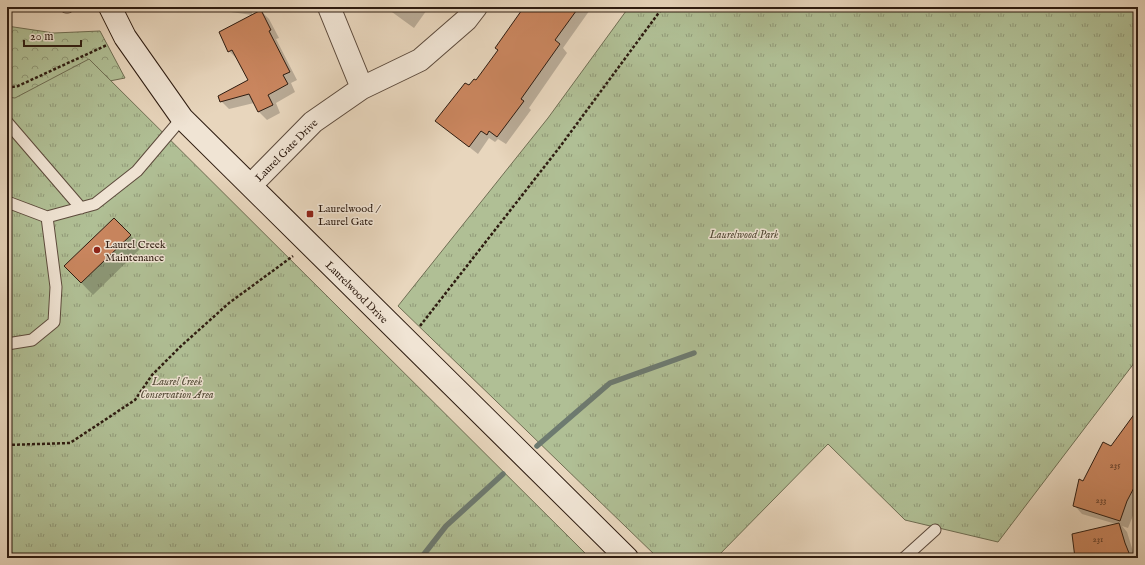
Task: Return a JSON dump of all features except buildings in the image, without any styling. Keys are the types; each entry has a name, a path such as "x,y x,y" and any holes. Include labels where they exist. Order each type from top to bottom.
{"street":[{"name":"Laurelwood Drive","path":"110,7 124,37 182,118 627,558"},
{"path":"329,7 362,88"},
{"name":"Laurel Gate Drive","path":"251,185 313,122 362,88 420,60 466,20 476,7"}],"lane":[{"path":"7,204 10,203 47,217 95,204 137,171 182,118"},
{"path":"7,122 81,208"},
{"path":"7,344 32,340 54,322 56,287 47,217"},
{"path":"904,558 935,530"}],"path":[{"path":"416,331 554,155 663,7"},
{"path":"7,88 18,86 109,44"},
{"path":"7,444 70,443 135,400 152,375 180,347 229,303 296,254"}],"green space":[{"name":"Laurelwood Park","path":"629,7 1138,7 1138,358 998,542 905,520 828,444 716,558 658,558 398,306 548,118"},
{"path":"7,26 54,33 100,31 125,78 7,101"},
{"name":"Laurel Creek Conservation Area","path":"89,59 590,558 7,558 7,97 15,98"}],"waterway":[{"path":"537,446 610,383 694,353"},
{"path":"421,558 446,526 503,474"}],"place":[{"name":"Laurelwood / Laurel Gate","path":"310,214"},
{"name":"Laurel Creek Maintenance","path":"97,250"}]}
